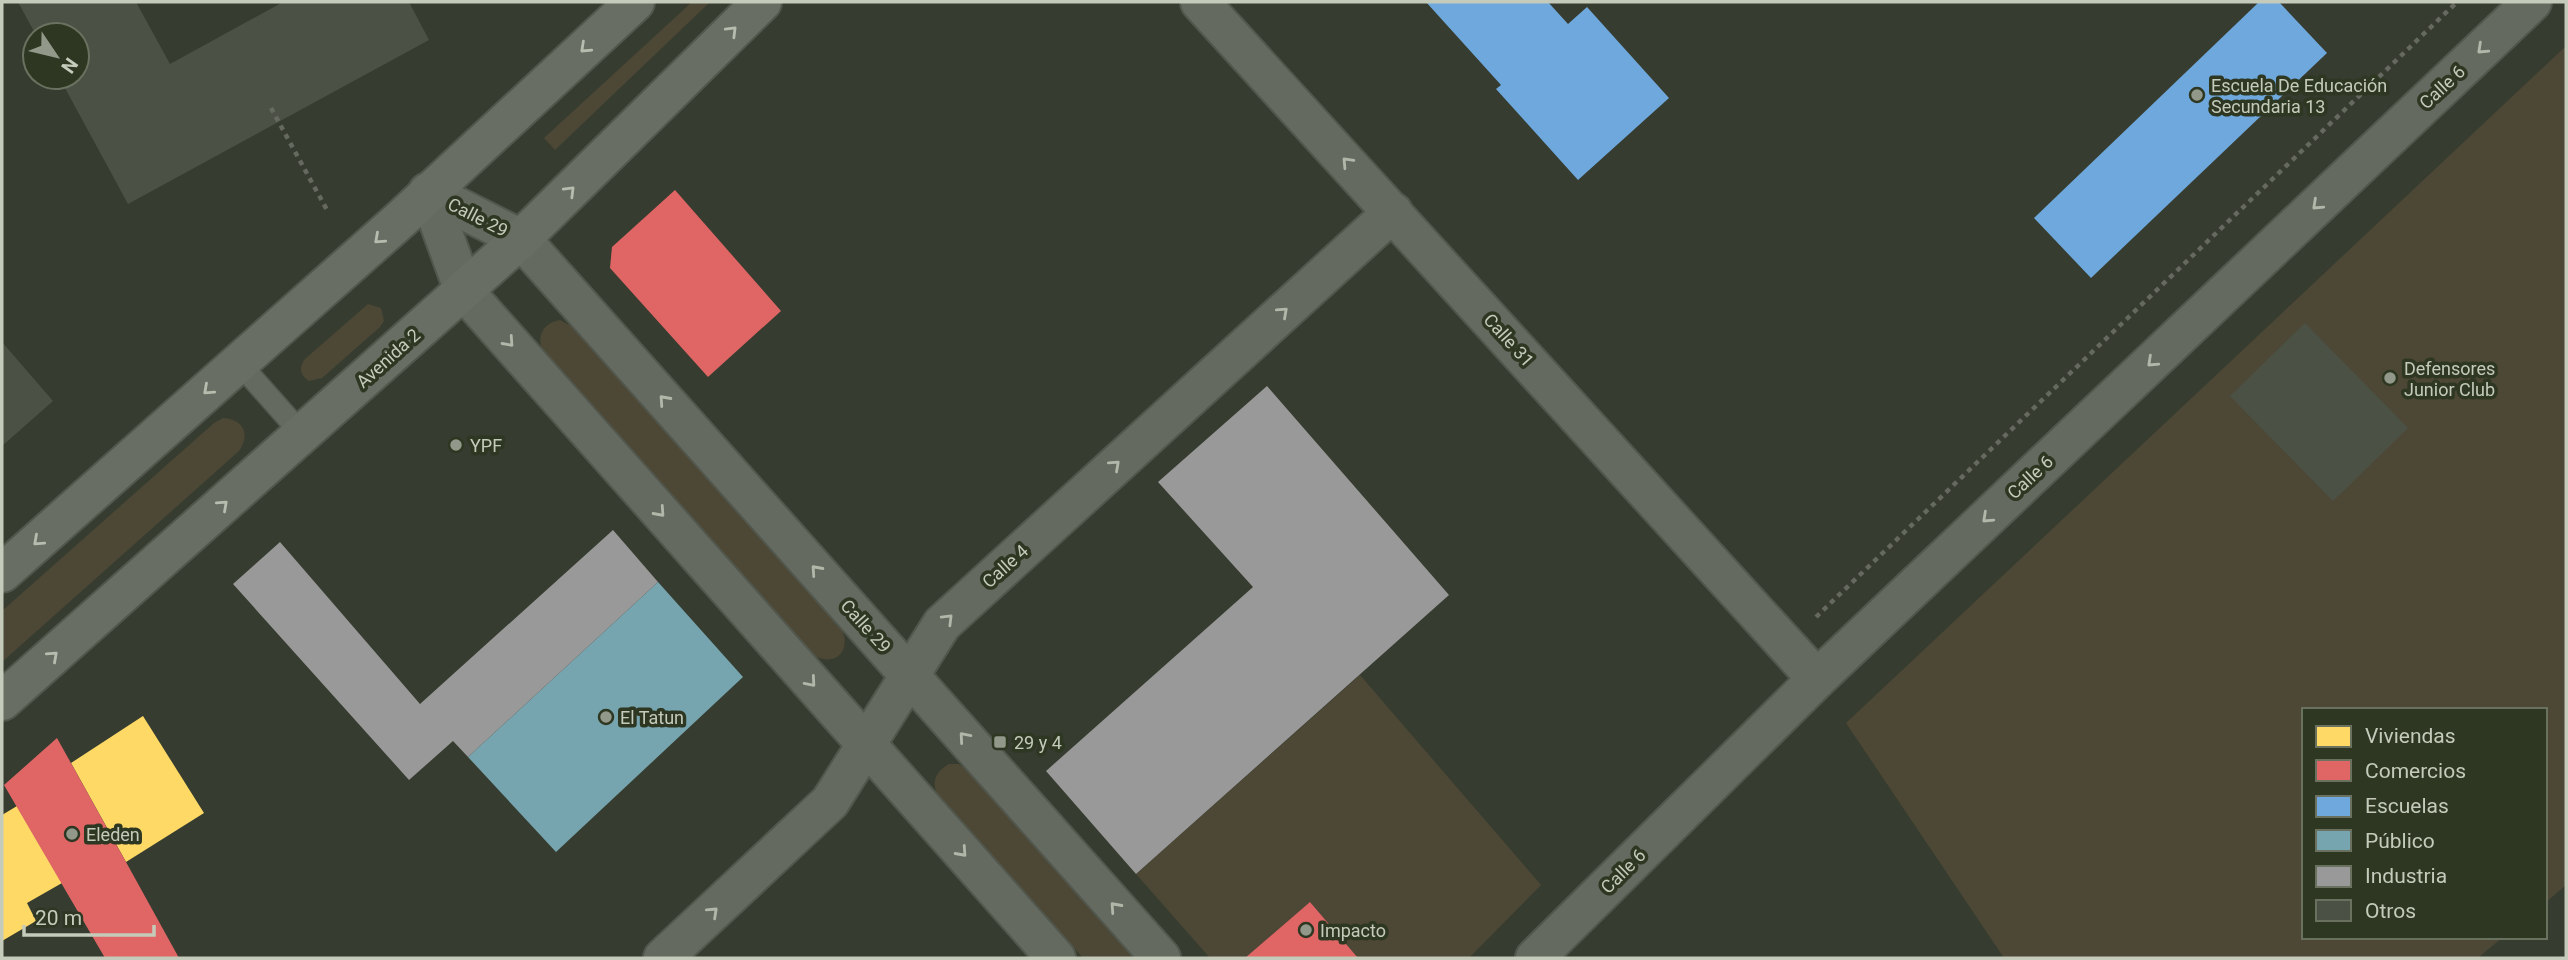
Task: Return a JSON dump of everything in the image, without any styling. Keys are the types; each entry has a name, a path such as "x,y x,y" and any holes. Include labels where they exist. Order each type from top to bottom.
{"main road":[{"path":"2,573 239,363 635,2"},
{"name":"Avenida 2","path":"2,701 522,239 762,2"}],"street":[{"name":"Calle 31","path":"1200,2 1817,679"},
{"name":"Calle 6","path":"1535,958 1817,679 2532,2"},
{"name":"Calle 29","path":"428,192 522,239 1161,958"},
{"name":"Calle 29","path":"428,192 464,291 1056,958"},
{"name":"Calle 4","path":"663,958 830,802 942,624 1393,212"}],"lane":[{"path":"239,363 302,434"}],"path":[{"path":"1816,617 2457,2"},
{"path":"271,108 327,211"}],"shaded area":[{"path":"692,2 710,2 555,150 544,138"},
{"name":"Defensores Junior Club","path":"2566,46 2566,885 2547,901 2547,708 2302,708 2302,939 2501,939 2478,958 2004,958 1846,723"},
{"path":"368,304 381,308 384,321 380,327 322,378 309,381 306,379 301,368 305,359"},
{"path":"560,320 573,327 841,628 845,644 839,655 828,660 812,654 544,352 540,341 542,332 549,324"},
{"path":"223,418 236,421 243,428 243,445 239,451 2,662 2,611 214,423"},
{"path":"1360,675 1541,885 1469,958 1358,958 1310,902 1245,958 1210,958 1136,874"},
{"path":"949,764 959,764 967,770 1134,958 1083,958 938,796 936,778 940,770"}],"building: Viviendas":[{"path":"143,716 204,813 126,862 71,763"},
{"path":"17,806 62,883 27,903 36,921 2,941 2,815"}],"building: Comercios":[{"path":"675,190 781,311 708,377 610,268 612,247"},
{"name":"Eleden","path":"57,738 179,958 105,958 4,785"},
{"name":"Impacto","path":"1310,902 1358,958 1245,958"}],"building: Escuelas":[{"path":"1426,2 1548,2 1568,24 1587,7 1669,98 1578,180 1496,89 1501,85"},
{"path":"2259,2 2279,2 2327,53 2091,278 2034,218"}],"building: Público":[{"name":"El Tatun","path":"658,582 743,677 556,852 468,757"}],"building: Industria":[{"path":"1267,386 1449,595 1136,874 1046,771 1253,587 1158,482"},
{"path":"613,530 658,582 468,757 453,741 409,780 233,584 280,542 420,704"}],"building: Otros":[{"path":"18,2 136,2 170,64 283,2 409,2 429,40 128,204 67,91 91,91 91,21 28,21"},
{"path":"2305,323 2408,428 2333,501 2230,396"},
{"path":"2,342 53,401 2,446"}],"place":[{"name":"Escuela De Educación Secundaria 13","path":"2197,95"},
{"name":"Defensores Junior Club","path":"2390,378"},
{"name":"YPF","path":"456,445"},
{"name":"El Tatun","path":"606,717"},
{"name":"29 y 4","path":"1000,742"},
{"name":"Eleden","path":"72,834"},
{"name":"Impacto","path":"1306,930"}]}
